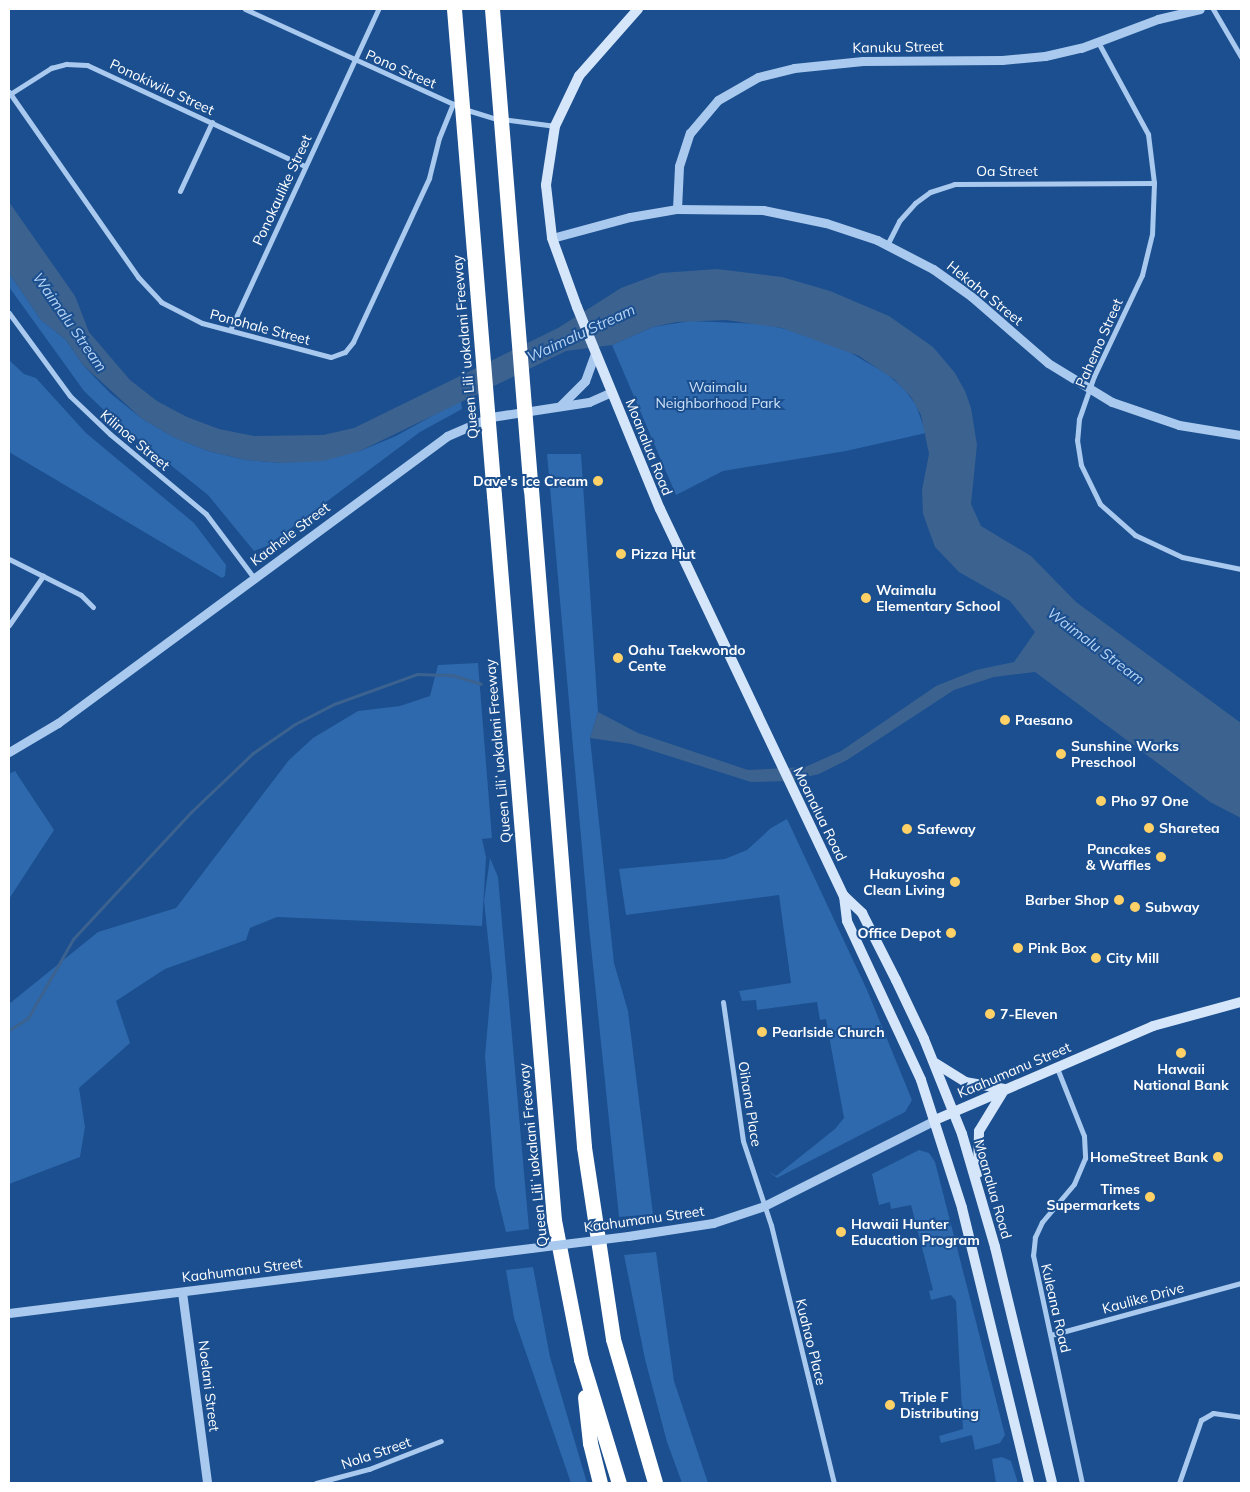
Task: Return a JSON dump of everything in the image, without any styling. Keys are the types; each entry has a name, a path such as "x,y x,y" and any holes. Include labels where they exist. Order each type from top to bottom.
{"highway":[{"name":"Queen Liliʻuokalani Freeway","path":"454,9 547,1156 554,1220 581,1359 619,1483"},
{"path":"492,9 584,1148 613,1340 655,1483"},
{"path":"581,1359 590,1443 600,1483"}],"main road":[{"name":"Moanalua Road","path":"638,9 579,76 555,126 546,185 552,238 577,307 660,510 844,896 847,921 901,1033 935,1120 975,1256 1029,1483"},
{"name":"Moanalua Road","path":"844,896 862,913 934,1062 953,1111 978,1185 1052,1483"},
{"name":"Kaahumanu Street","path":"935,1120 1153,1026 1241,1002"},
{"path":"934,1062 965,1082 1005,1089 979,1131 978,1185"}],"street":[{"name":"Pono Street","path":"245,9 454,104 494,118 555,126"},
{"name":"Ponokaulike Street","path":"230,330 378,9"},
{"name":"Kanuku Street","path":"677,209 680,161 690,133 718,100 758,77 794,68 863,60 1033,58 1098,42 1148,22 1200,9"},
{"path":"1213,9 1241,57"},
{"name":"Pahemo Street","path":"1098,42 1145,126 1154,182 1152,234 1145,266 1089,390 1079,419 1077,440 1086,478 1100,504 1123,527 1151,544 1199,562 1241,569"},
{"name":"Ponokiwila Street","path":"10,93 51,68 80,64 212,122 305,166"},
{"name":"Ponohale Street","path":"10,93 154,296 184,317 326,356 336,356 348,350 429,178 439,138 454,104"},
{"path":"180,191 212,122"},
{"name":"Oa Street","path":"887,245 905,213 915,203 930,192 954,184 1154,182"},
{"name":"Hekaha Street","path":"552,238 630,216 677,209 734,208 784,213 846,229 887,245 951,281 1038,355 1089,390 1156,418 1198,430 1241,435"},
{"name":"Kilinoe Street","path":"9,313 70,396 121,444 206,514 254,578"},
{"path":"560,406 585,381 595,352"},
{"name":"Kaahele Street","path":"9,752 58,723 447,436 491,417 593,400 611,392"},
{"path":"9,560 81,594 93,607"},
{"path":"9,625 43,576"},
{"name":"Oihana Place","path":"723,1002 743,1141 764,1206"},
{"name":"Kuleana Road","path":"1056,1067 1082,1128 1086,1152 1079,1177 1042,1222 1034,1245 1035,1268 1082,1483"},
{"name":"Kaahumanu Street","path":"9,1313 628,1236 713,1223 764,1206 935,1120"},
{"name":"Kuahao Place","path":"764,1206 834,1483"},
{"name":"Kaulike Drive","path":"1051,1335 1241,1284"},
{"name":"Noelani Street","path":"182,1292 207,1483"},
{"path":"1179,1483 1200,1420 1213,1413 1241,1417"},
{"name":"Nola Street","path":"316,1483 369,1469 441,1441"}],"green space":[{"path":"9,273 41,320 66,340 83,365 110,393 141,418 173,437 208,451 246,460 283,463 360,451 396,436 461,400 462,409 420,432 267,546 254,551 208,495 112,418 84,391 9,287"},
{"name":"Waimalu Neighborhood Park","path":"690,321 762,324 803,333 844,349 887,374 904,389 916,405 926,433 846,451 723,471 676,495 612,345 653,327"},
{"path":"9,360 24,374 36,378 86,433 194,523 226,565 225,576 222,578 9,452"},
{"path":"547,454 581,454 598,712 590,738 614,963 628,1011 653,1214 619,1217 589,927"},
{"path":"478,663 492,838 482,839 486,857 482,926 277,917 250,928 246,940 165,969 116,1001 130,1043 79,1088 85,1127 80,1157 9,1184 9,1004 98,932 176,908 289,760 313,738 358,711 400,706 430,696 438,665"},
{"path":"15,771 54,830 9,899 9,774"},
{"path":"787,819 867,990 912,1100 905,1112 777,1178 768,1171 776,1176 835,1129 844,1118 826,1019 820,1020 817,1002 757,1010 756,1000 742,1001 739,991 791,983 779,895 626,915 619,869 725,859 747,850 771,828"},
{"path":"490,858 498,877 529,1229 506,1232 495,1187 485,1056 492,977 484,901"},
{"path":"919,1150 929,1153 935,1162 1005,1435 1000,1443 975,1450 972,1435 941,1443 939,1436 963,1429 956,1301 951,1295 931,1300 929,1291 933,1290 911,1205 891,1209 890,1202 879,1205 872,1174"},
{"path":"656,1252 674,1381 708,1483 682,1483 667,1442 645,1359 624,1255"},
{"path":"533,1267 550,1357 587,1483 571,1483 514,1318 506,1270"},
{"path":"1002,1457 1011,1461 1018,1483 996,1483 992,1459"}],"water":[{"name":"Waimalu Stream","path":"9,202 75,296 89,332 130,380 157,401 187,417 219,429 254,436 323,435 354,428 558,328 621,288 661,273 717,269 782,277 830,291 889,316 933,347 955,373 965,391 971,408 977,445 971,504 981,526 1031,556 1076,602 1241,723 1241,818 1210,802 1035,672 994,677 954,690 847,760 819,774 789,781 751,782 631,744 590,738 598,712 638,733 748,770 805,767 841,751 936,686 976,670 1014,662 1035,632 1010,601 959,572 935,547 923,514 922,490 929,454 921,415 911,397 895,380 859,356 782,328 726,320 677,322 653,327 612,345 566,351 360,451 323,461 283,463 246,460 208,451 173,437 141,418 83,365 66,340 41,320 9,273"}],"waterway":[{"path":"9,1030 28,1018 73,939 191,812 253,753 295,724 334,704 417,674 452,675 481,684"}],"place":[{"name":"Dave's Ice Cream","path":"598,481"},
{"name":"Pizza Hut","path":"621,554"},
{"name":"Waimalu Elementary School","path":"866,598"},
{"name":"Oahu Taekwondo Cente","path":"618,658"},
{"name":"Paesano","path":"1005,720"},
{"name":"Sunshine Works Preschool","path":"1061,754"},
{"name":"Pho 97 One","path":"1101,801"},
{"name":"Sharetea","path":"1149,828"},
{"name":"Safeway","path":"907,829"},
{"name":"Pancakes & Waffles","path":"1161,857"},
{"name":"Hakuyosha Clean Living","path":"955,882"},
{"name":"Barber Shop","path":"1119,900"},
{"name":"Subway","path":"1135,907"},
{"name":"Office Depot","path":"951,933"},
{"name":"Pink Box","path":"1018,948"},
{"name":"City Mill","path":"1096,958"},
{"name":"7-Eleven","path":"990,1014"},
{"name":"Pearlside Church","path":"762,1032"},
{"name":"Hawaii National Bank","path":"1181,1053"},
{"name":"HomeStreet Bank","path":"1218,1157"},
{"name":"Times Supermarkets","path":"1150,1197"},
{"name":"Hawaii Hunter Education Program","path":"841,1232"},
{"name":"Triple F Distributing","path":"890,1405"}]}
